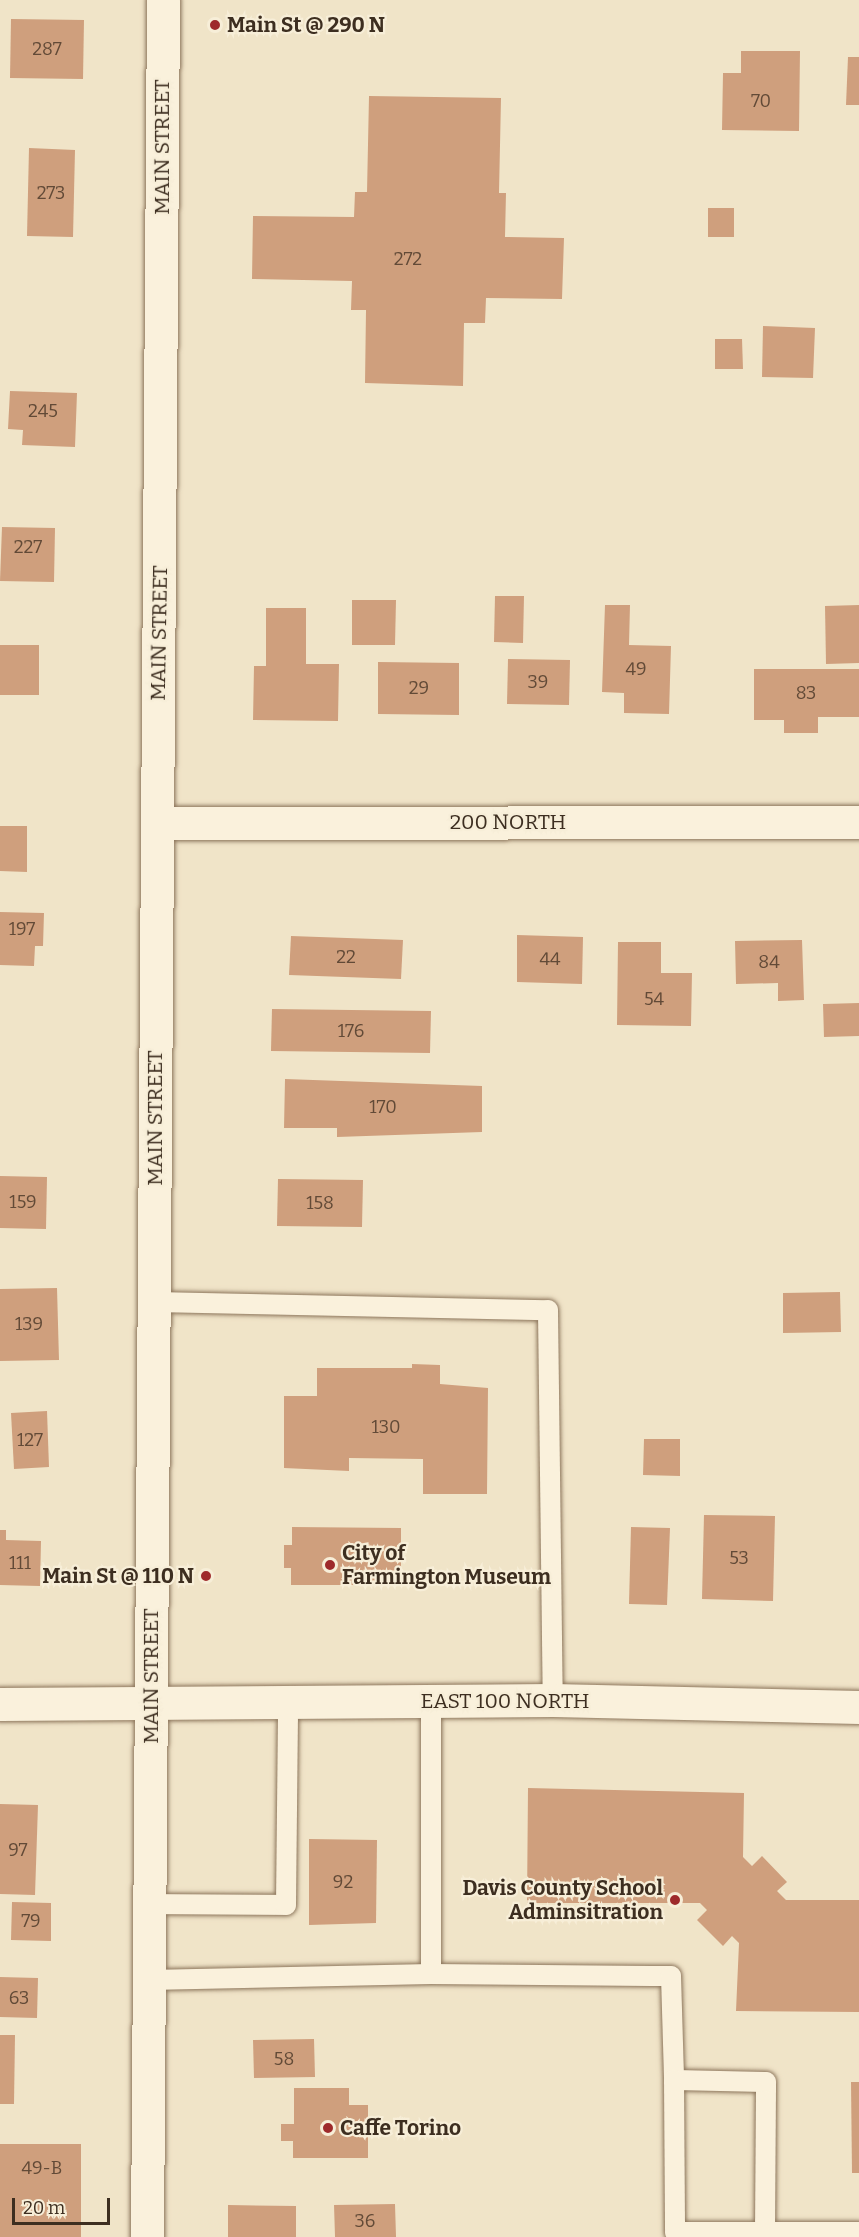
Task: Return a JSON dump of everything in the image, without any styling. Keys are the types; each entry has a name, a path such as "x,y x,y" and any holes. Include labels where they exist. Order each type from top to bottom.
{"main road":[{"name":"MAIN STREET","path":"147,2237 163,0"},
{"name":"200 NORTH","path":"157,823 859,822"},
{"name":"EAST 100 NORTH","path":"0,1704 553,1700 859,1707"}],"lane":[{"path":"153,1302 548,1310 553,1700"},
{"path":"431,1700 431,1974"},
{"path":"150,1904 286,1905 288,1702"},
{"path":"149,1980 431,1974 671,1976 675,2235 859,2232"},
{"path":"674,2080 766,2082 765,2232"}],"building":[{"path":"11,19 84,20 83,79 10,78"},
{"path":"741,51 800,51 799,131 722,130 723,73 741,73"},
{"path":"848,57 859,57 859,105 846,105"},
{"path":"369,96 501,98 499,193 506,193 505,237 564,238 562,299 486,298 485,323 464,323 463,386 365,383 366,310 351,310 352,281 252,279 253,216 354,217 355,192 367,192"},
{"path":"29,148 75,150 73,237 27,236"},
{"path":"708,208 734,208 734,237 708,237"},
{"path":"763,326 815,328 813,378 762,377"},
{"path":"715,339 742,339 743,369 715,369"},
{"path":"10,391 77,393 75,447 22,445 23,430 8,429"},
{"path":"2,527 55,528 54,582 0,581"},
{"path":"495,596 524,596 523,643 494,642"},
{"path":"352,600 396,600 395,645 352,645"},
{"path":"605,605 630,605 629,645 671,646 669,714 624,713 624,693 602,692"},
{"path":"859,605 859,663 826,664 825,606"},
{"path":"266,608 306,608 306,664 339,664 338,721 253,720 254,666 266,666"},
{"path":"0,645 39,645 39,695 0,695"},
{"path":"508,659 570,660 569,705 507,704"},
{"path":"378,662 459,663 459,715 378,714"},
{"path":"754,669 859,669 859,717 818,717 818,733 784,733 784,720 754,720"},
{"path":"0,826 27,826 27,872 0,871"},
{"path":"0,912 44,913 43,946 35,946 34,966 0,965"},
{"path":"517,935 583,937 582,984 517,982"},
{"path":"291,936 403,940 401,979 289,975"},
{"path":"802,940 804,1000 778,1001 778,983 736,984 735,941"},
{"path":"618,942 661,942 661,973 692,973 691,1026 617,1025"},
{"path":"859,1003 859,1036 824,1037 823,1004"},
{"path":"272,1009 431,1011 430,1053 271,1051"},
{"path":"285,1079 482,1086 482,1132 337,1137 337,1128 284,1128"},
{"path":"0,1176 47,1177 46,1229 0,1228"},
{"path":"278,1179 363,1180 362,1227 277,1226"},
{"path":"57,1288 59,1360 0,1361 0,1289"},
{"path":"840,1292 841,1332 783,1333 783,1293"},
{"path":"412,1364 440,1365 440,1384 488,1388 487,1494 423,1494 423,1459 349,1458 349,1471 284,1468 284,1396 317,1396 317,1368 412,1368"},
{"path":"47,1411 49,1467 14,1469 11,1413"},
{"path":"644,1439 680,1439 680,1476 643,1475"},
{"path":"704,1515 775,1516 773,1601 702,1599"},
{"path":"292,1527 401,1528 401,1585 291,1585 291,1568 284,1568 284,1545 292,1545"},
{"path":"631,1527 670,1528 667,1605 629,1604"},
{"path":"0,1530 6,1530 6,1540 41,1541 40,1586 0,1585"},
{"name":"Davis County School Adminsitration","path":"528,1788 744,1793 743,1857 752,1866 762,1856 787,1882 777,1891 786,1900 859,1900 859,2012 736,2011 739,1943 732,1936 723,1946 697,1920 707,1910 700,1903 527,1903"},
{"path":"0,1804 38,1805 35,1895 0,1894"},
{"path":"309,1839 377,1840 376,1923 309,1925"},
{"path":"12,1902 51,1903 51,1941 11,1940"},
{"path":"0,1977 38,1978 37,2018 0,2017"},
{"path":"0,2035 15,2035 14,2104 0,2104"},
{"path":"314,2039 315,2077 254,2078 253,2040"},
{"path":"851,2082 859,2082 859,2173 852,2173"},
{"path":"294,2088 349,2088 349,2105 368,2105 368,2158 293,2158 293,2141 281,2141 281,2124 294,2124"},
{"path":"0,2144 81,2144 81,2237 0,2237"},
{"path":"395,2204 396,2237 335,2237 334,2205"},
{"path":"228,2205 296,2206 296,2237 228,2237"}],"place":[{"name":"Main St @ 290 N","path":"215,25"},
{"name":"City of Farmington Museum","path":"330,1565"},
{"name":"Main St @ 110 N","path":"206,1576"},
{"name":"Davis County School Adminsitration","path":"675,1900"},
{"name":"Caffe Torino","path":"328,2128"}]}
